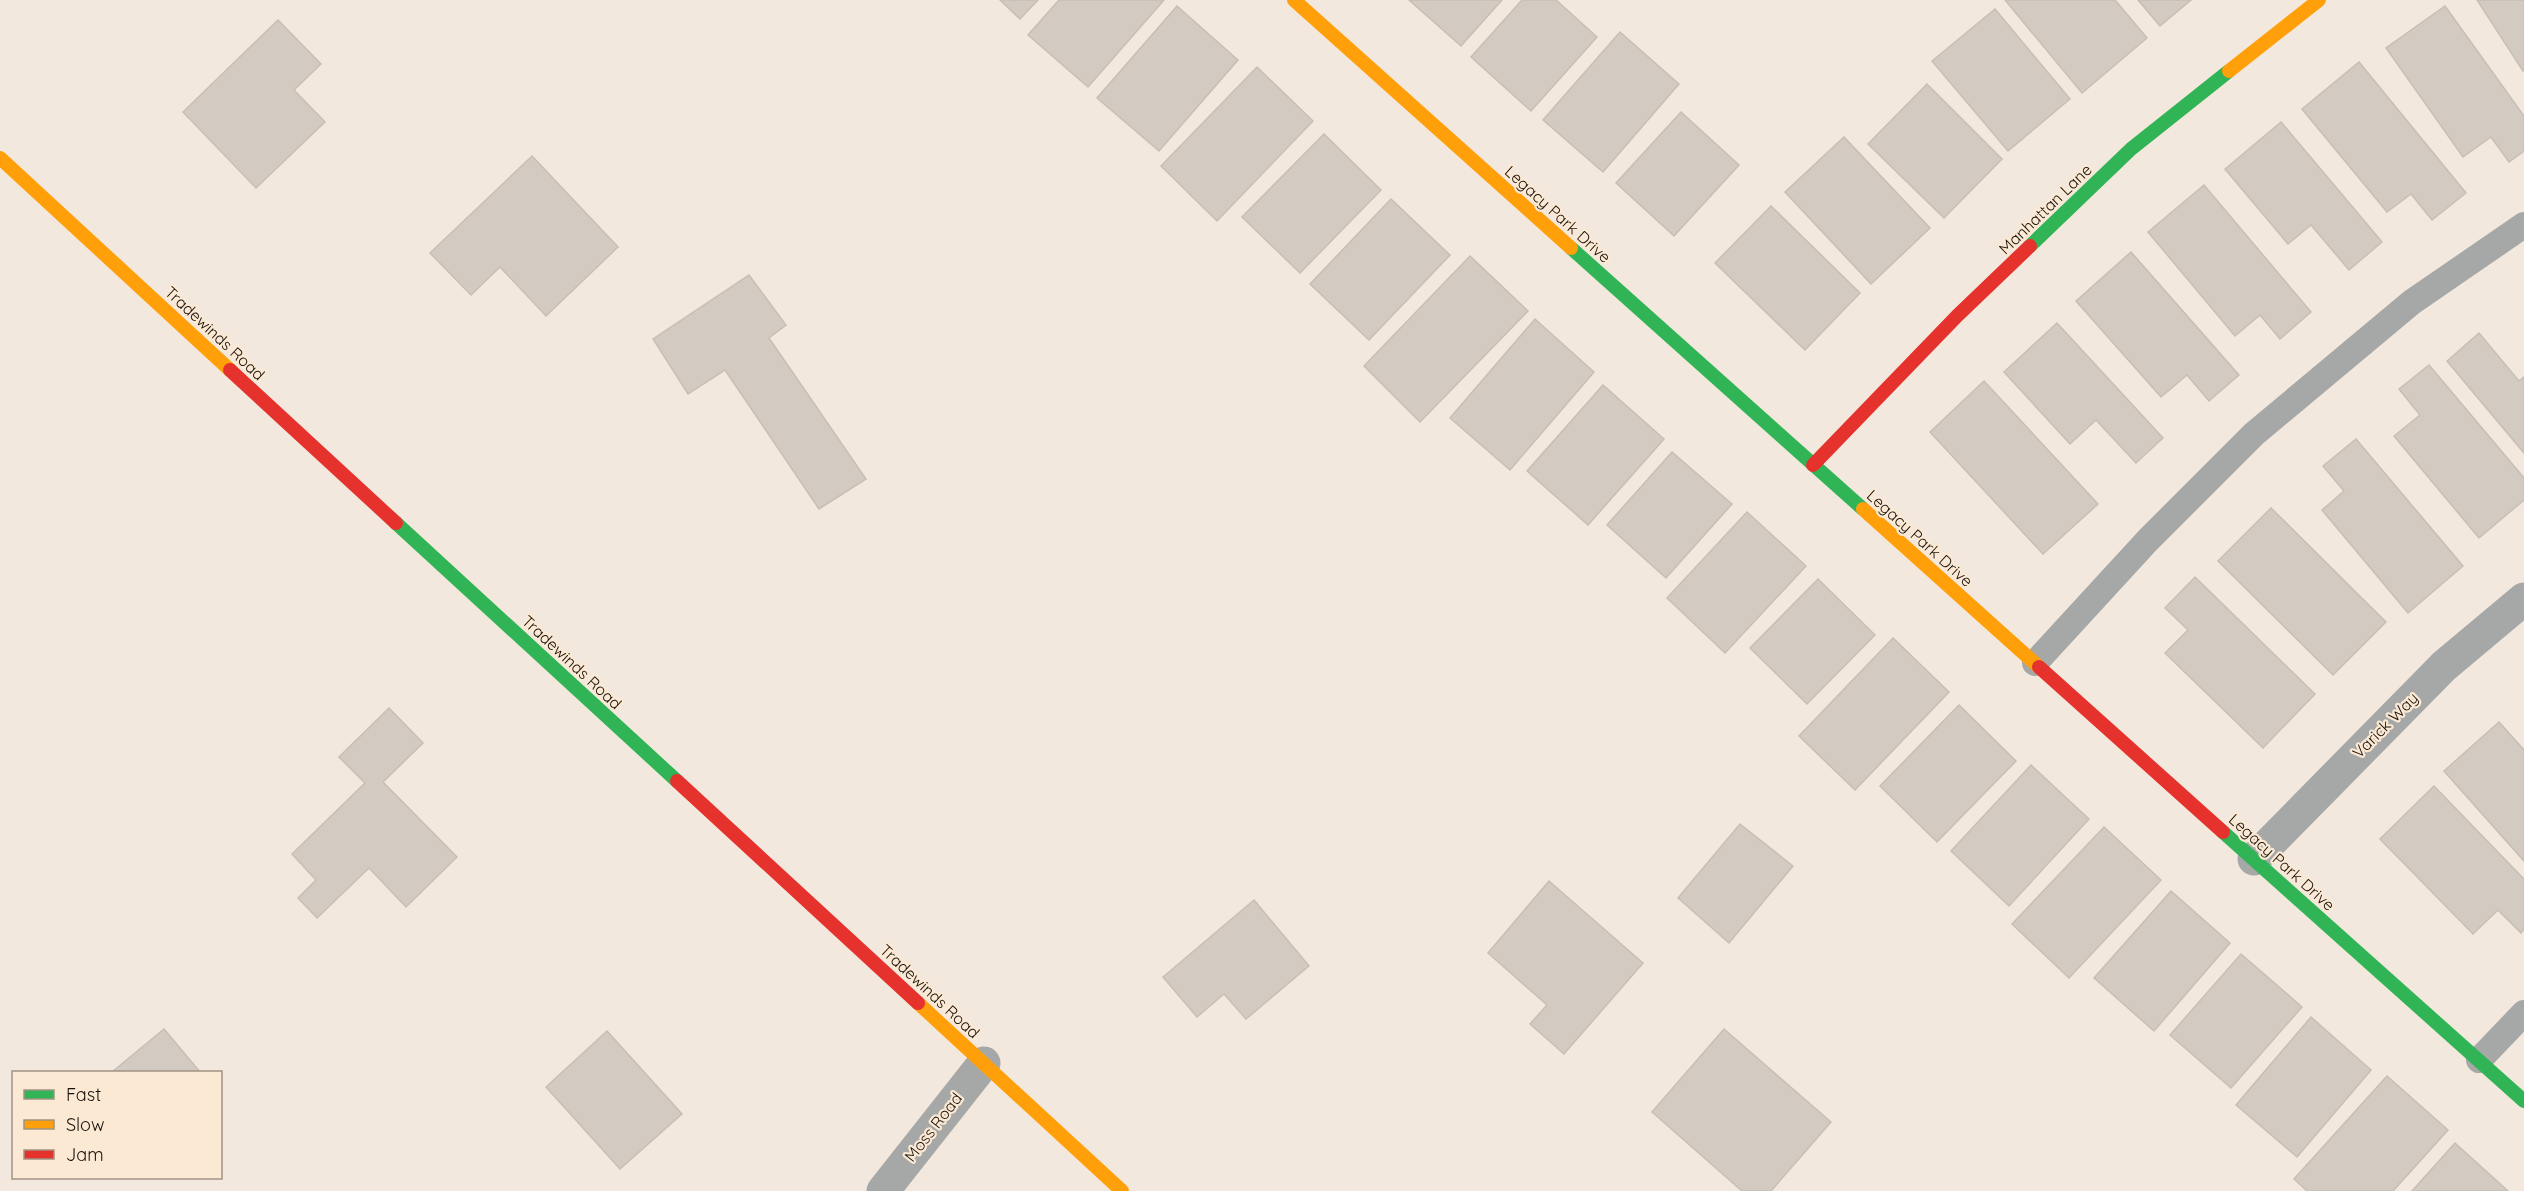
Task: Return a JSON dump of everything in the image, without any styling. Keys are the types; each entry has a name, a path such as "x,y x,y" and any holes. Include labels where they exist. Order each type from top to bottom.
{"street":[{"name":"Legacy Park Drive","path":"1294,0 2524,1101"},
{"name":"Manhattan Lane","path":"1813,465 1957,316 2132,149 2319,0"},
{"name":"Tradewinds Road","path":"0,159 1122,1191"},
{"name":"Varick Way","path":"2254,859 2444,666 2524,599"},
{"name":"Moss Road","path":"883,1191 984,1063"}],"lane":[{"path":"2035,663 2148,540 2254,434 2412,302 2524,225"},
{"path":"2479,1060 2524,1013"}],"building":[{"path":"1000,0 1038,0 1020,19"},
{"path":"1059,0 1164,0 1088,87 1028,35"},
{"path":"1409,0 1502,0 1461,46"},
{"path":"1522,0 1556,0 1597,37 1531,111 1471,57"},
{"path":"2005,0 2115,0 2147,38 2082,93"},
{"path":"2138,0 2191,0 2160,26"},
{"path":"2477,0 2524,0 2524,71 2523,71"},
{"path":"1177,6 1238,60 1159,151 1097,98"},
{"path":"2445,6 2524,116 2524,151 2509,162 2491,137 2463,157 2386,48"},
{"path":"1995,9 2070,99 2008,151 1932,61"},
{"path":"278,20 321,64 294,90 325,122 256,188 183,112"},
{"path":"1620,32 1679,84 1603,172 1543,120"},
{"path":"2359,62 2466,193 2432,220 2411,194 2387,212 2302,109"},
{"path":"1257,67 1313,121 1217,221 1161,166"},
{"path":"1927,84 2002,159 1944,218 1868,144"},
{"path":"1681,112 1739,165 1674,236 1616,183"},
{"path":"2281,122 2382,242 2349,270 2311,225 2288,244 2225,169"},
{"path":"1324,134 1381,190 1300,273 1242,217"},
{"path":"1844,137 1930,228 1871,284 1785,192"},
{"path":"532,156 618,247 546,316 500,267 471,295 430,253"},
{"path":"2204,185 2311,312 2280,339 2260,315 2235,336 2148,232"},
{"path":"1391,199 1450,255 1369,340 1310,284"},
{"path":"1771,206 1860,293 1805,350 1715,263"},
{"path":"2131,252 2239,375 2209,401 2187,375 2161,397 2076,301"},
{"path":"1470,256 1528,311 1420,422 1364,366"},
{"path":"749,275 786,325 769,338 866,479 819,509 725,370 688,394 653,339"},
{"path":"1535,319 1594,372 1510,470 1450,418"},
{"path":"2057,323 2163,438 2136,463 2096,420 2070,444 2004,372"},
{"path":"2479,333 2519,381 2524,377 2524,453 2447,361"},
{"path":"2429,365 2524,478 2524,500 2479,538 2394,436 2420,415 2399,389"},
{"path":"1984,381 2098,504 2043,554 1930,432"},
{"path":"1603,385 1664,439 1588,525 1527,471"},
{"path":"2356,439 2463,566 2408,613 2322,510 2344,491 2323,466"},
{"path":"1672,452 1732,504 1666,578 1607,525"},
{"path":"2271,508 2386,622 2333,675 2218,561"},
{"path":"1747,512 1806,566 1725,653 1667,598"},
{"path":"2195,577 2315,694 2263,748 2165,653 2188,630 2165,608"},
{"path":"1818,579 1875,635 1807,704 1750,648"},
{"path":"1893,638 1949,692 1855,790 1799,736"},
{"path":"1959,705 2016,761 1937,842 1880,786"},
{"path":"389,708 423,743 383,782 457,857 406,907 369,868 317,918 298,898 316,880 292,854 365,783 339,757"},
{"path":"2499,722 2524,750 2524,861 2444,771"},
{"path":"2031,765 2089,819 2009,906 1951,851"},
{"path":"2434,786 2524,879 2524,929 2521,933 2498,910 2473,934 2380,839"},
{"path":"1740,824 1793,866 1729,943 1678,898"},
{"path":"2104,827 2161,880 2069,978 2012,924"},
{"path":"1549,881 1643,963 1564,1054 1530,1024 1547,1005 1488,953"},
{"path":"2171,891 2230,943 2154,1031 2094,978"},
{"path":"1254,900 1309,966 1246,1019 1224,994 1197,1017 1163,977"},
{"path":"2241,954 2302,1007 2231,1088 2170,1035"},
{"path":"2311,1017 2371,1070 2297,1157 2236,1105"},
{"path":"164,1029 199,1071 113,1071"},
{"path":"1724,1029 1831,1122 1771,1191 1742,1191 1652,1112"},
{"path":"607,1031 682,1114 620,1169 546,1087"},
{"path":"2387,1076 2448,1130 2393,1191 2307,1191 2294,1179"},
{"path":"2455,1143 2508,1191 2412,1191"}],"traffic: fast":[{"path":"2030,246 2131,149 2229,71"},
{"path":"1571,248 1863,509"},
{"path":"396,523 677,781"},
{"path":"2223,832 2524,1101"}],"traffic: slow":[{"path":"1294,0 1571,248"},
{"path":"2229,71 2319,0"},
{"path":"0,158 230,370"},
{"path":"1863,509 2039,667"},
{"path":"918,1003 1122,1191"}],"traffic: jam":[{"path":"1813,465 1957,316 2030,246"},
{"path":"230,370 396,523"},
{"path":"2039,667 2223,832"},
{"path":"677,781 918,1003"}]}
